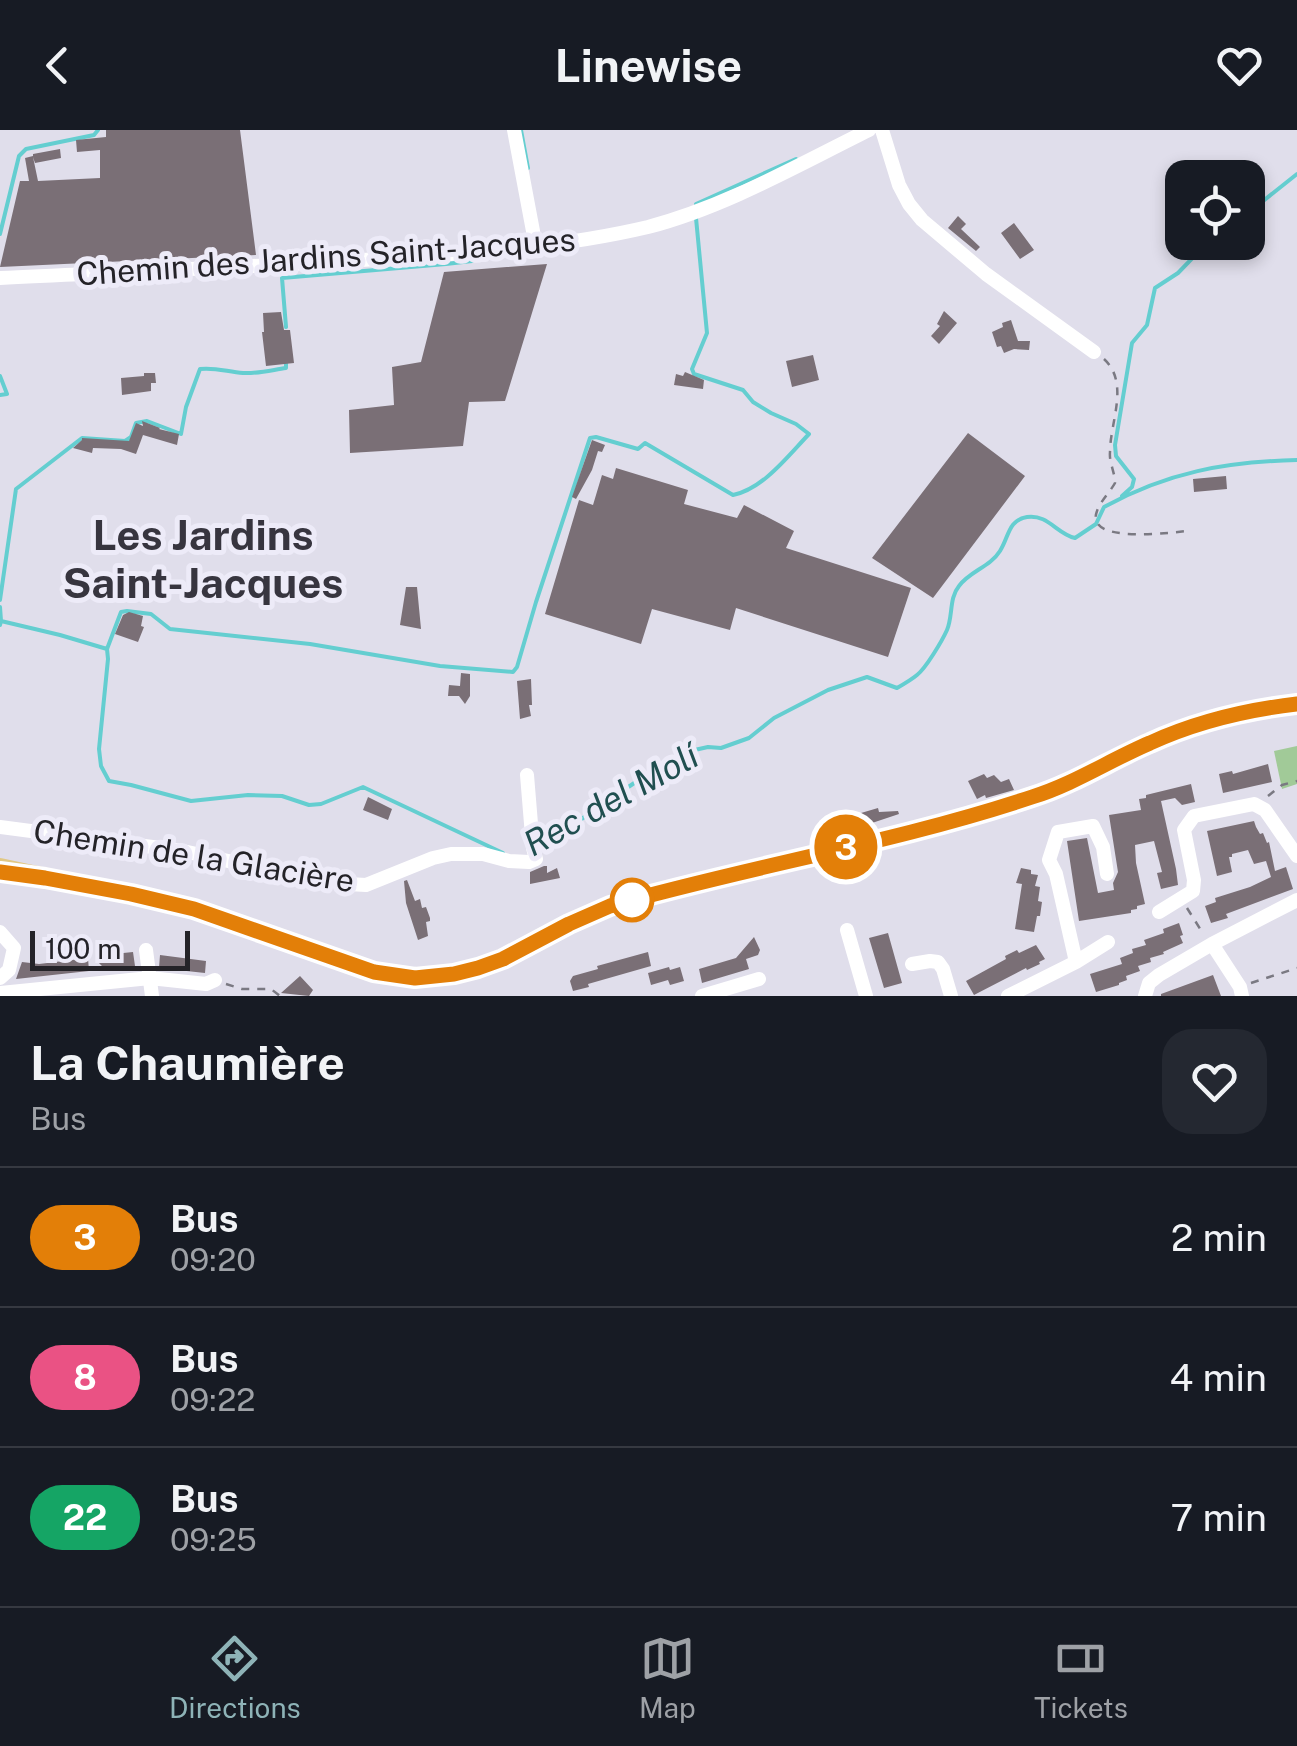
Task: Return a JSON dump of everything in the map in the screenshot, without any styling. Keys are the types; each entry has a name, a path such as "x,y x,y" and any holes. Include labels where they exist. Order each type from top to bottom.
{"main road":[{"path":"0,870 194,909 374,972 415,978 454,974 503,959 610,906 1031,798 1210,720 1258,708 1297,704"}],"street":[{"path":"514,130 535,241"},
{"name":"Chemin des Jardins Saint-Jacques","path":"0,278 328,262 479,252 535,241 575,242 705,209 869,130"},
{"path":"882,130 899,185 922,220 986,274 1094,352"},
{"name":"Chemin de la Glacière","path":"0,827 183,850 260,868 366,885 451,854 483,854 529,862 536,858 527,775"},
{"path":"1159,912 1193,891 1184,830 1194,816 1254,804 1265,810 1297,856"},
{"path":"1076,962 1056,874 1049,860 1058,832 1094,826 1106,874"},
{"path":"1145,996 1150,983 1159,975 1297,900"},
{"path":"847,930 866,996"},
{"path":"0,932 14,948 10,970 0,978"},
{"path":"1008,996 1108,942"},
{"path":"1212,944 1241,991"},
{"path":"146,950 152,996"},
{"path":"912,964 938,962 951,996"},
{"path":"0,993 150,978 206,984 215,980"},
{"path":"702,996 759,979"}],"path":[{"path":"1094,352 1115,372 1117,395 1110,448 1115,483 1096,512 1100,524 1114,534 1188,531"},
{"path":"1254,804 1282,785 1297,782"},
{"path":"1190,912 1212,944"},
{"path":"1241,991 1297,968"},
{"path":"215,980 242,989 271,989 280,996"}],"green space":[{"path":"1297,746 1297,784 1282,789 1274,751"}],"building":[{"path":"106,130 240,130 256,255 0,267 20,181 29,181 25,158 60,149 61,158 35,163 33,157 38,181 100,178 100,150 77,152 76,140 106,137"},
{"path":"958,216 966,224 961,229 980,247 976,251 948,228"},
{"path":"1014,223 1034,250 1020,259 1001,233"},
{"path":"547,264 505,401 469,402 463,446 350,453 349,410 394,405 392,367 421,362 444,272"},
{"path":"944,311 957,323 939,344 931,336 940,326 937,324"},
{"path":"281,312 284,330 290,330 294,363 266,366 263,313"},
{"path":"1011,320 1018,341 1030,341 1029,350 1004,353 1001,346 997,347 992,332"},
{"path":"813,355 819,380 792,387 786,361"},
{"path":"685,372 704,380 703,389 674,385 676,374 683,376"},
{"path":"155,373 156,383 151,383 151,391 122,395 121,378"},
{"path":"142,421 179,434 177,445 143,435 136,454 121,449 93,448 92,453 73,448 82,438 129,441 136,423 143,426"},
{"path":"968,433 1025,476 933,598 872,558"},
{"path":"592,440 605,445 602,452 598,451 576,499 572,497"},
{"path":"616,468 688,490 684,504 737,518 744,505 794,531 786,548 911,588 888,657 736,608 730,630 652,609 641,644 545,614 579,500 593,505 602,475 613,479"},
{"path":"1226,476 1227,489 1194,492 1193,479"},
{"path":"406,587 417,587 421,629 400,625"},
{"path":"129,612 143,616 144,627 138,642 115,634 123,615"},
{"path":"461,673 470,674 470,696 465,704 459,696 448,696 449,685 460,686"},
{"path":"531,679 531,716 520,719 517,681"},
{"path":"1268,764 1272,782 1223,793 1219,774"},
{"path":"984,774 987,778 994,775 1001,782 1009,779 1014,790 977,799 968,781"},
{"path":"1191,784 1195,802 1182,805 1175,798 1161,801 1178,885 1161,889 1157,873 1162,872 1154,841 1135,845 1145,904 1131,913 1079,921 1067,841 1087,838 1098,893 1114,890 1118,872 1109,815 1141,810 1139,799 1146,795"},
{"path":"368,797 392,809 388,820 363,810"},
{"path":"878,808 879,812 899,814 848,831 844,818"},
{"path":"1254,821 1269,842 1275,871 1286,867 1293,889 1211,923 1205,906 1216,902 1215,898 1271,877 1266,861 1254,864 1248,850 1232,854 1232,872 1217,876 1207,831"},
{"path":"544,866 547,873 557,868 560,878 530,884 530,872"},
{"path":"1021,868 1038,875 1035,886 1040,887 1038,901 1042,902 1034,932 1015,929 1022,884 1016,883"},
{"path":"407,880 415,901 420,899 430,918 426,922 428,936 418,940 406,903"},
{"path":"1179,923 1183,943 1150,958 1151,962 1138,966 1140,971 1126,976 1127,980 1119,985 1096,992 1090,974 1122,964 1120,958 1146,945 1144,940"},
{"path":"888,933 902,983 884,988 869,938"},
{"path":"754,937 760,950 758,955 746,959 749,969 702,983 699,969 736,958"},
{"path":"1036,945 1045,959 1040,964 974,995 966,981 1006,959 1005,956"},
{"path":"133,952 135,966 105,969 98,962 104,955"},
{"path":"648,952 651,966 573,991 573,976"},
{"path":"160,955 206,961 205,973 159,968"},
{"path":"88,958 89,971 16,979 22,962 39,964"},
{"path":"680,967 684,981 651,985 648,973"},
{"path":"1213,975 1221,996 1161,996 1161,994"},
{"path":"300,976 313,990 309,996 281,993"}],"waterway":[{"path":"0,234 19,156 26,149 94,135 98,130"},
{"path":"521,130 528,168"},
{"path":"696,204 796,159"},
{"path":"1265,199 1297,174"},
{"path":"107,649 121,612 127,611 151,614 170,629 310,644 440,666 513,672 590,438 638,449 645,443 733,495 765,479 809,434 753,402 743,390 694,374 692,369 707,333 696,218"},
{"path":"476,245 526,240"},
{"path":"286,327 282,278 476,258"},
{"path":"1122,496 1134,479 1116,456 1115,445 1132,343 1147,325 1155,288 1191,260"},
{"path":"0,600 16,489 82,438 125,441 131,437 136,423 147,421 181,434 200,369 254,373 286,368 286,361"},
{"path":"0,376 7,394 0,395"},
{"name":"Rec del Molí","path":"539,848 643,777 690,751 721,748 749,738 774,718 828,690 867,677 897,688 910,680 925,667 945,635 959,586 996,556 1012,525 1021,519 1041,518 1075,538 1096,524 1104,507 1151,485 1221,467 1297,460"},
{"path":"0,607 1,621"},
{"name":"Rec del Molí","path":"0,625 1,621 107,649 99,749 101,766 109,781 191,801 282,796 309,805 363,787 503,853"}],"bus line":[{"name":"3","path":"0,872 194,909 374,972 415,978 454,974 503,959 610,906 1031,798 1183,729 1233,713 1297,704"}],"district":[{"name":"Les Jardins Saint-Jacques","path":"203,559"}]}
